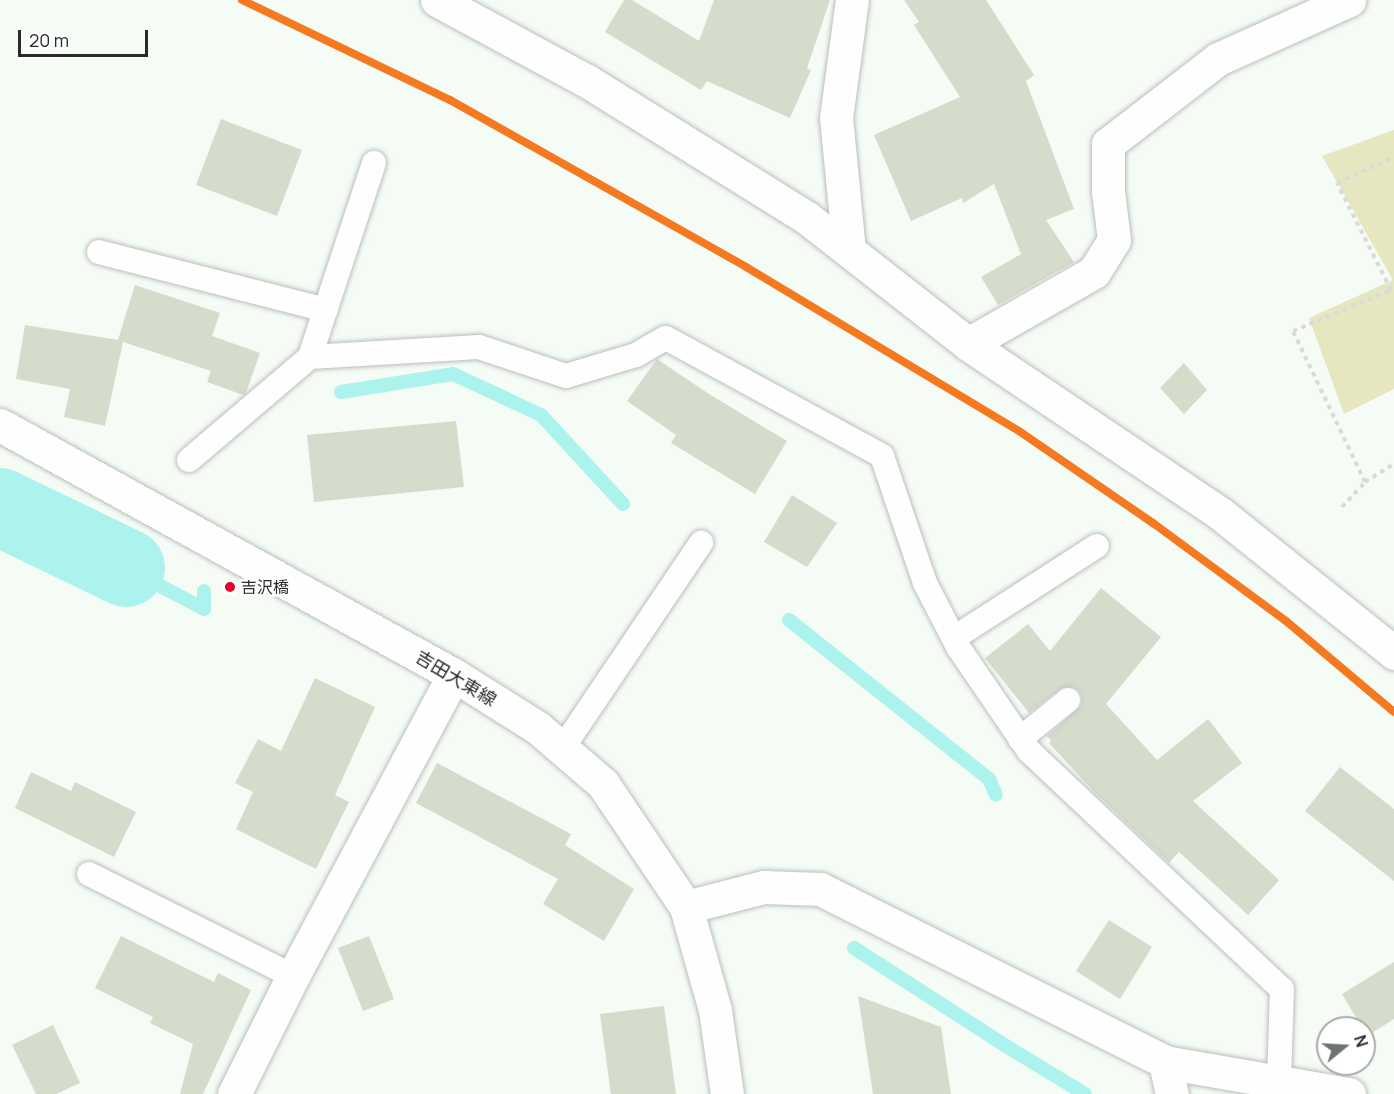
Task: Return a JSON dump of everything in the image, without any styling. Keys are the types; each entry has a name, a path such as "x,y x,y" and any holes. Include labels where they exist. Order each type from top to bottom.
{"street":[{"path":"438,0 587,81 807,218 968,344 1222,515 1394,653"},
{"path":"849,250 836,118 852,0"},
{"path":"968,344 1094,272 1114,240 1108,191 1108,144 1218,59 1350,0"},
{"name":"吉田大東線","path":"0,425 454,675 538,729 603,784 686,907 715,1011 727,1094"},
{"path":"234,1094 293,976 454,675"},
{"path":"686,907 764,887 820,889 1165,1062 1349,1094"},
{"path":"1165,1062 1172,1094"}],"lane":[{"path":"189,460 310,357 374,163"},
{"path":"99,252 326,310"},
{"path":"310,357 479,347 566,376 636,355 666,338 882,456 925,583 954,638 1029,752 1282,989 1279,1081"},
{"path":"562,749 701,543"},
{"path":"954,638 1097,546"},
{"path":"1020,739 1068,700"},
{"path":"89,874 293,976"}],"path":[{"path":"1365,482 1293,331 1392,289 1337,183 1394,157"},
{"path":"1342,507 1365,482 1394,464"}],"green space":[{"path":"1394,130 1394,389 1344,414 1309,318 1393,280 1322,156"}],"building":[{"path":"624,0 632,0 699,41 714,0 830,0 807,68 811,70 790,118 707,81 701,90 605,32"},
{"path":"904,0 986,0 1034,75 1026,81 1074,209 1046,220 1074,262 998,305 981,277 1021,254 994,184 963,203 962,198 911,221 874,135 960,97 914,25 919,22"},
{"path":"221,119 302,150 277,216 196,185"},
{"path":"135,285 220,313 212,336 260,353 246,393 243,395 207,382 211,371 123,342 105,426 64,417 70,389 16,379 25,325 118,340"},
{"path":"657,359 709,394 787,441 755,494 671,443 676,435 627,401"},
{"path":"1184,363 1207,390 1184,414 1160,388"},
{"path":"456,421 464,487 314,502 307,435"},
{"path":"792,495 837,523 807,567 764,542"},
{"path":"1101,588 1161,637 1106,704 1157,760 1208,719 1242,763 1193,801 1279,880 1248,915 1179,852 1169,863 1094,792 1049,743 1051,741 1047,736 1081,706 1082,697 1079,691 1073,687 1060,689 1029,713 985,658 1028,624 1050,651"},
{"path":"315,678 375,707 335,795 349,802 316,869 236,829 253,792 235,783 258,739 281,751"},
{"path":"437,763 571,834 565,845 634,889 604,941 543,904 558,879 416,803"},
{"path":"1340,767 1394,809 1394,881 1305,811"},
{"path":"31,772 71,791 75,782 136,812 114,857 15,808"},
{"path":"1109,920 1152,947 1120,999 1076,971"},
{"path":"121,936 214,982 218,973 251,990 203,1094 180,1094 193,1044 150,1023 153,1017 95,988"},
{"path":"369,936 394,999 363,1011 338,948"},
{"path":"1394,962 1394,1019 1376,1030 1376,1016 1355,1016 1342,994"},
{"path":"858,996 941,1027 951,1094 873,1094"},
{"path":"664,1006 676,1094 611,1094 600,1014"},
{"path":"53,1025 80,1083 56,1094 36,1094 12,1045"}],"waterway":[{"path":"341,392 453,374 541,415 623,504"},
{"path":"0,507 126,568"},
{"path":"126,568 204,609 204,591"},
{"path":"789,620 989,779 996,795"},
{"path":"854,948 1085,1094"}],"transit line":[{"path":"242,0 450,100 746,267 1019,431 1153,523 1286,621 1394,712"}],"place":[{"name":"吉沢橋","path":"230,587"}]}
